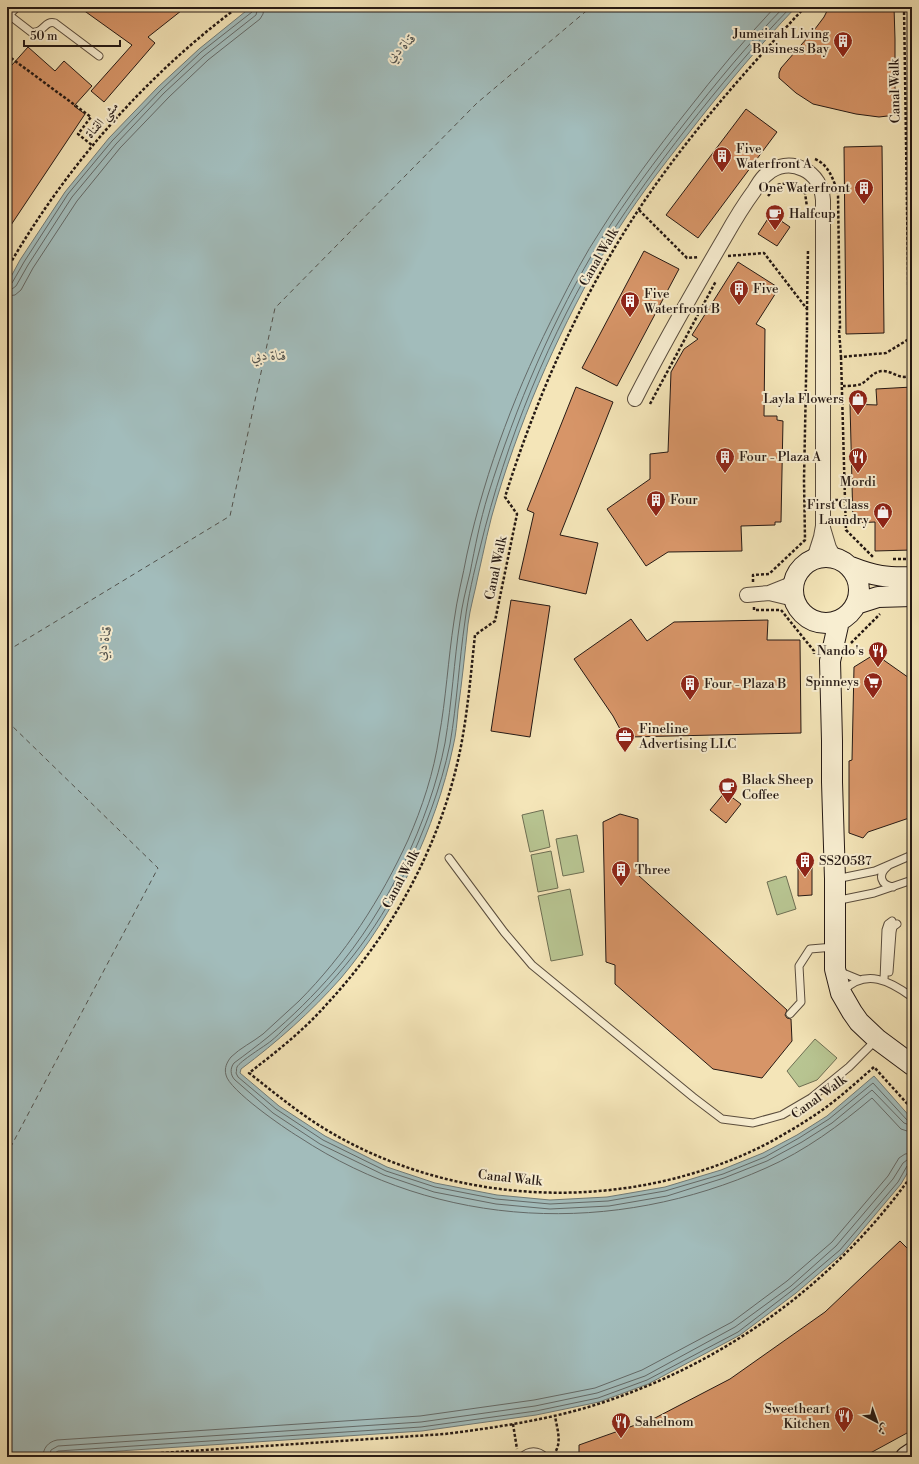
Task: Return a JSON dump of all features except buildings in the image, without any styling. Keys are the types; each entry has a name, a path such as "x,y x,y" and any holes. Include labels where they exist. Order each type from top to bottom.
{"street":[{"path":"635,398 707,254 766,174 772,170 788,166 803,169 810,173 816,178 820,185 823,200 823,526 814,559"},
{"path":"823,526 825,537 842,562 855,573 860,589 856,604 846,617 839,621 831,623 818,622 808,618 797,606 794,591 796,575 801,568 814,559 821,557 842,562 872,575 883,577 912,577"},
{"path":"750,595 794,591"},
{"path":"856,604 878,597 912,596"},
{"path":"822,660 839,621"},
{"path":"818,622 825,641 822,660 832,741 835,969 841,992 859,1022 877,1039 912,1065"},
{"path":"906,1457 912,1453"}],"lane":[{"path":"17,7 8,16 31,32 38,32 49,23 55,23 99,56"},
{"path":"835,879 862,874 888,866 912,855"},
{"path":"449,858 504,932 532,965 722,1119 753,1123 782,1115 811,1098 849,1067 877,1039"},
{"path":"888,866 883,870 881,876 883,882 887,886 893,887"},
{"path":"835,901 868,895 912,880"},
{"path":"886,981 892,932 895,922"},
{"path":"790,1014 801,1002 799,966 810,949 834,947"},
{"path":"835,969 861,980"},
{"path":"841,992 850,985 861,980 872,978 886,981 912,997"},
{"path":"522,1457 534,1452 545,1457"},
{"path":"886,1457 892,1457"}],"path":[{"name":"مشي القناة","path":"7,269 47,205 93,146 123,111 156,77 190,46 238,7"},
{"name":"Canal Walk","path":"805,7 694,134 639,210 603,268 565,340 538,402 519,453 505,497 518,514 494,621 475,635 461,746 446,804 430,847 403,900 368,956 347,982 302,1029 249,1074 309,1119 331,1133 360,1148 390,1161 453,1181 518,1191 584,1192 616,1189 655,1182 712,1166 773,1140 801,1124 829,1105 874,1067 912,1109"},
{"name":"Canal Walk","path":"904,7 910,340"},
{"path":"7,55 91,117 78,134 93,146"},
{"path":"809,156 820,161 832,174 838,193 840,330 846,530 876,560"},
{"path":"764,200 776,185 792,182 805,193 809,222"},
{"path":"639,210 687,258 707,254 731,256 764,253 807,309"},
{"path":"808,246 804,502 805,540 769,574 753,575 750,595 754,610 782,610 822,660"},
{"path":"727,262 735,249"},
{"path":"697,257 707,254"},
{"path":"694,264 697,257"},
{"path":"650,404 719,276"},
{"path":"807,331 840,330"},
{"path":"841,357 886,353 910,340"},
{"path":"842,386 860,384 874,374 882,371 892,373 900,378 912,374"},
{"path":"804,502 845,500"},
{"path":"890,559 912,559"},
{"path":"846,648 880,613"},
{"path":"101,1457 423,1436 468,1431 555,1416 614,1398 700,1362 753,1330 803,1293 832,1267 870,1228 912,1175"},
{"path":"550,1457 557,1451 559,1445 555,1416"},
{"path":"513,1424 517,1450"}],"green space":[{"path":"543,810 550,847 530,852 522,815"},
{"path":"577,835 584,872 563,876 556,839"},
{"path":"551,851 558,888 538,892 531,855"},
{"path":"786,876 796,909 777,915 767,882"},
{"path":"570,889 583,955 551,961 538,896"},
{"path":"815,1039 837,1058 817,1080 799,1087 787,1071"}],"water":[{"name":"قناة دبي","path":"251,7 796,7 727,85 657,174 609,244 575,305 560,336 519,432 494,507 469,618 454,742 446,778 436,808 411,869 379,926 361,953 341,978 306,1015 241,1069 240,1073 279,1106 325,1136 387,1167 435,1183 497,1195 550,1200 607,1197 665,1187 721,1170 763,1153 797,1135 827,1116 874,1076 912,1119 912,1165 901,1184 843,1253 796,1293 740,1335 648,1384 599,1402 536,1415 422,1431 28,1457 7,1457 7,284 20,260 65,192 109,138 158,87 199,49"}],"ferry route":[{"path":"7,651 230,516 275,308 477,103 591,7"},
{"path":"7,721 158,868 7,1154"}],"place":[{"name":"Jumeirah Living Business Bay","path":"843,58"},
{"name":"Five Waterfront A","path":"722,173"},
{"name":"One Waterfront","path":"864,205"},
{"name":"Halfcup","path":"775,231"},
{"name":"Five","path":"739,306"},
{"name":"Five Waterfront B","path":"630,318"},
{"name":"Layla Flowers","path":"858,416"},
{"name":"Four - Plaza A","path":"725,474"},
{"name":"Mordi","path":"858,474"},
{"name":"Four","path":"656,517"},
{"name":"First Class Laundry","path":"883,529"},
{"name":"Nando's","path":"878,668"},
{"name":"Spinneys","path":"873,699"},
{"name":"Four - Plaza B","path":"690,701"},
{"name":"Fineline Advertising LLC","path":"625,753"},
{"name":"Black Sheep Coffee","path":"728,804"},
{"name":"SS20587","path":"805,878"},
{"name":"Three","path":"621,887"},
{"name":"Sweetheart Kitchen","path":"844,1433"},
{"name":"Sahelnom","path":"621,1439"}]}
